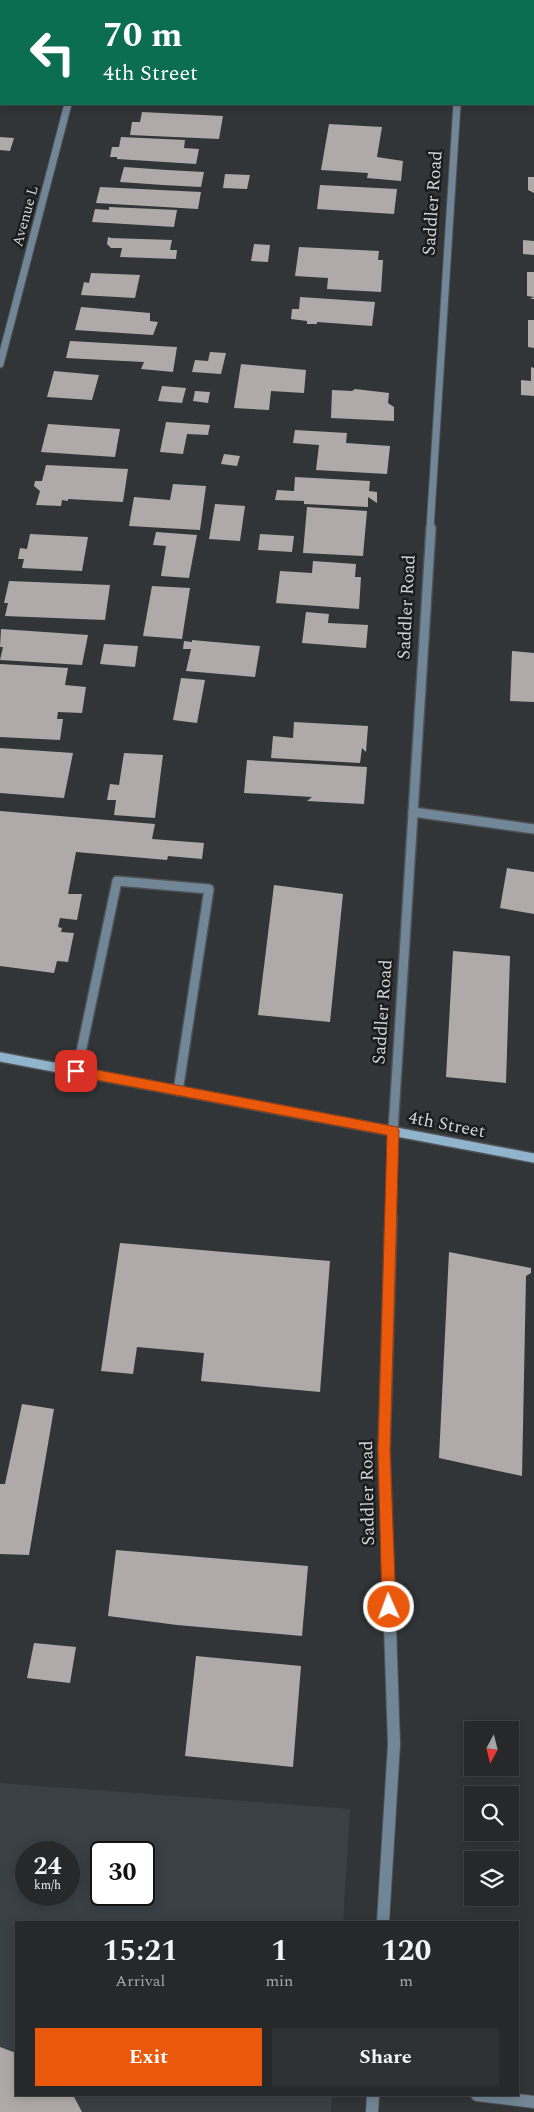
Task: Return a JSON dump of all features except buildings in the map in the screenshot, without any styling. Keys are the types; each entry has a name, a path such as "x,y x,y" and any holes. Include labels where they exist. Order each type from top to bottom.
{"main road":[{"name":"4th Street","path":"0,1057 534,1158"}],"street":[{"name":"Avenue L","path":"0,364 68,105"},
{"name":"Saddler Road","path":"383,1921 394,1744 384,1450 393,1130 457,105"},
{"path":"413,812 534,829"},
{"path":"76,1071 117,881 209,890 178,1091"},
{"path":"372,2112 373,2096"},
{"path":"485,2096 534,2102"}],"shaded area":[{"path":"0,1783 350,1809 343,1921 15,1921 15,2096 332,2096 331,2112 0,2112"}],"route":[{"path":"76,1071 393,1130 384,1450 389,1607"}]}
